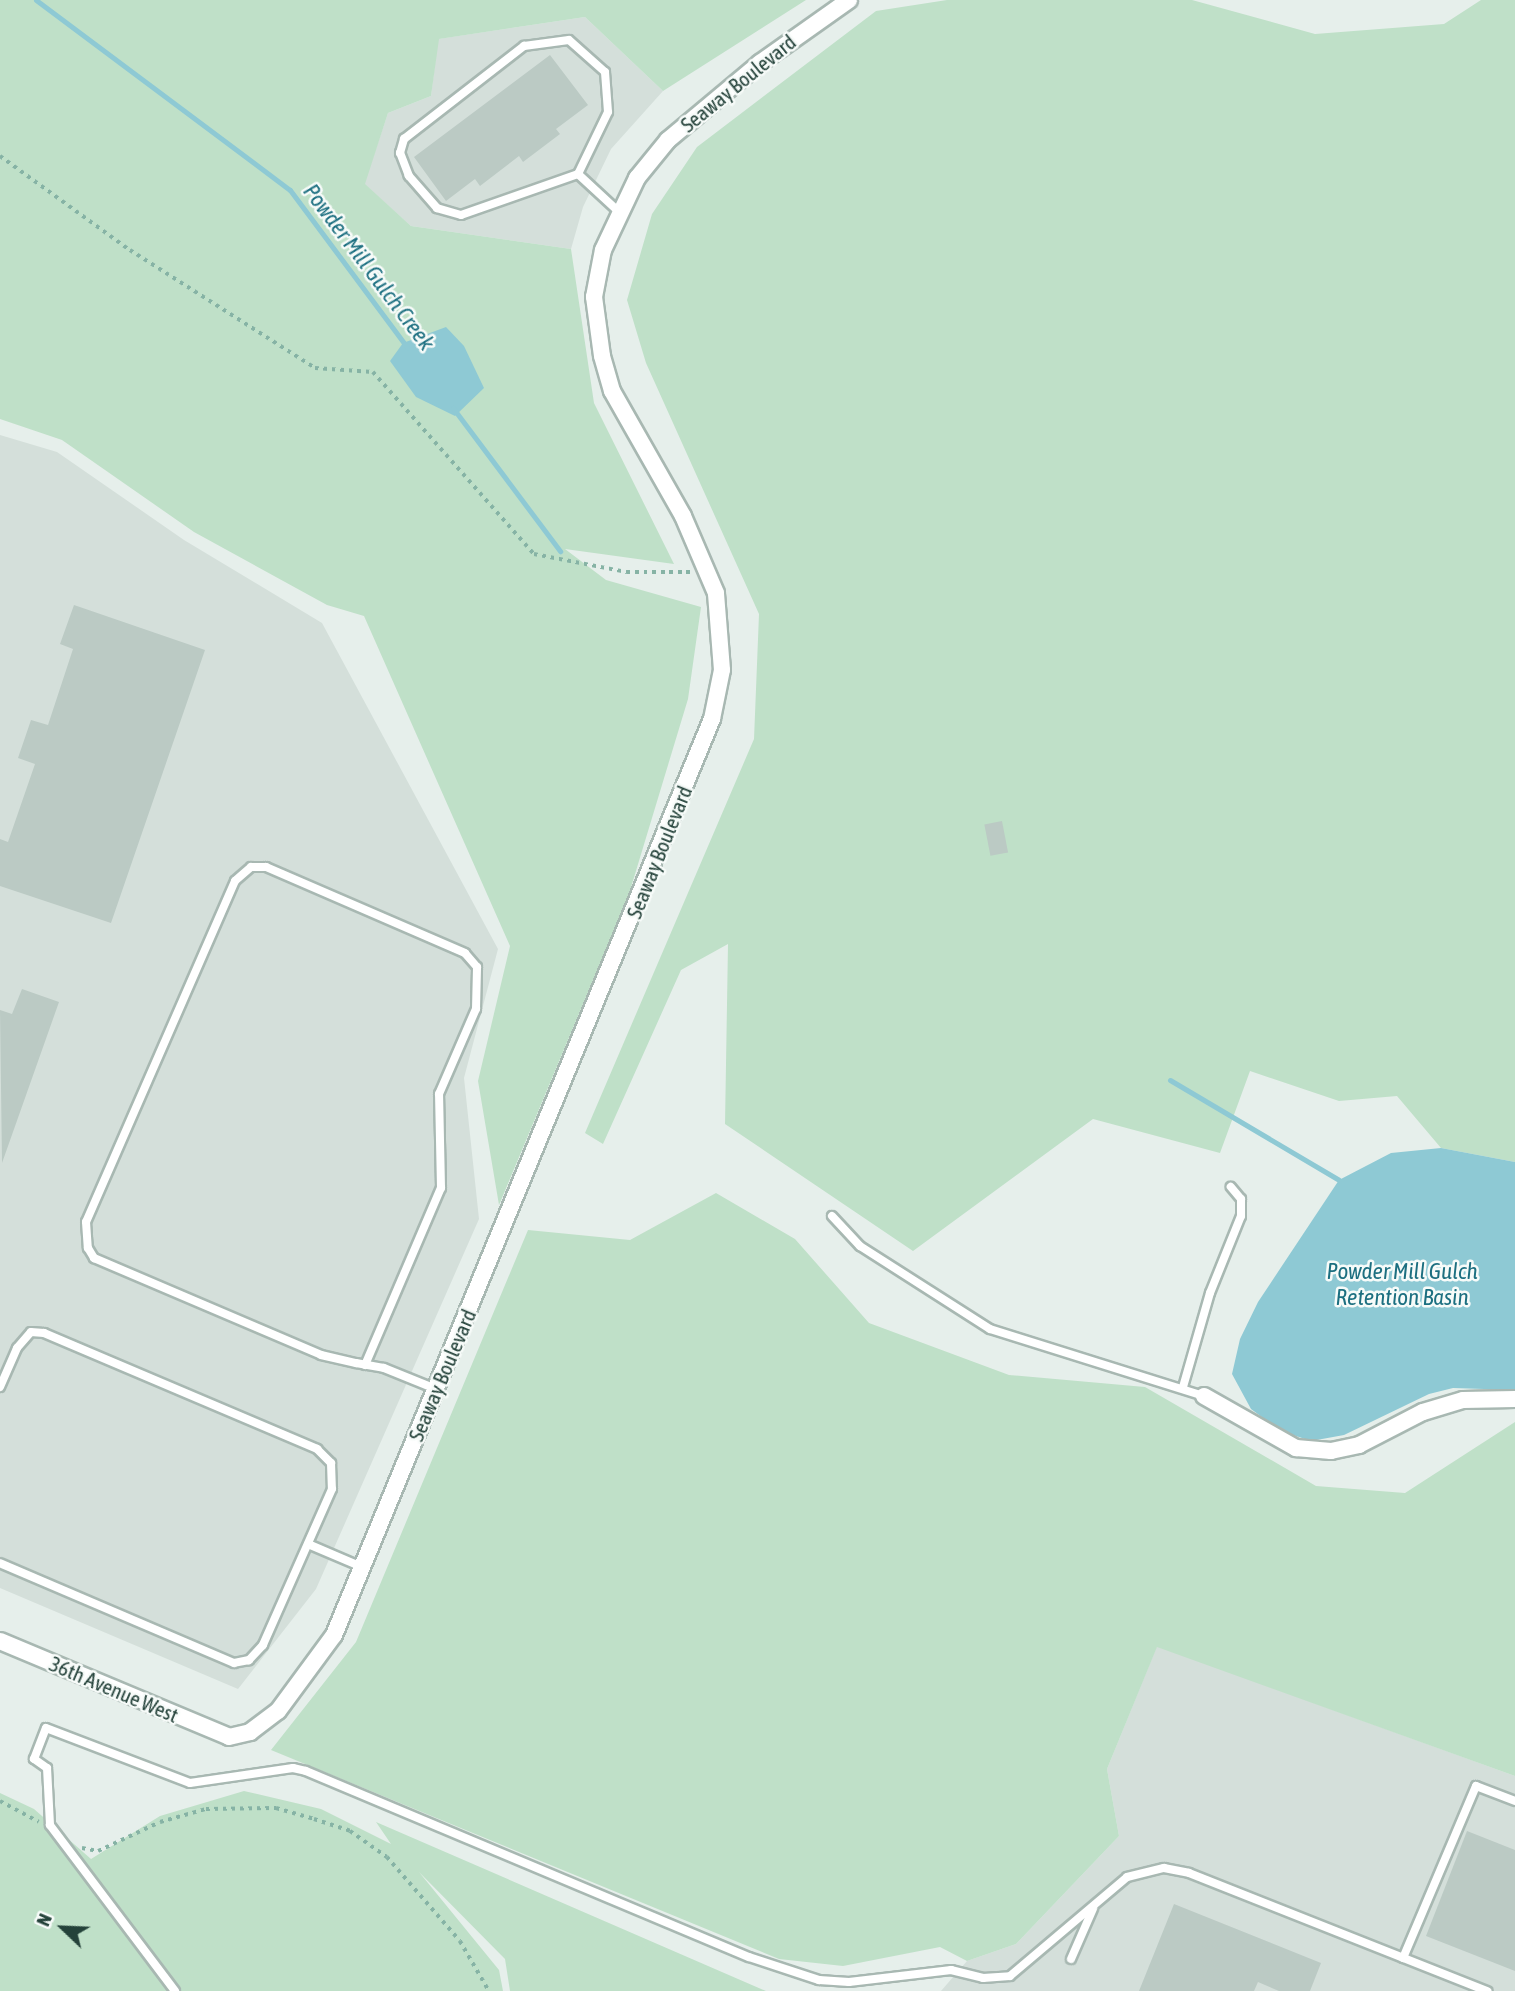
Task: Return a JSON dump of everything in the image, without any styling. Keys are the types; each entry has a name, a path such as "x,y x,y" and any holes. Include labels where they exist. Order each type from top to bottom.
{"street":[{"name":"Seaway Boulevard","path":"229,1737 260,1725 301,1686 334,1634 712,719 722,670 722,632 708,571 683,516 612,391 602,356 594,297 603,250 618,211 668,140 709,102 849,0"},
{"path":"1204,1396 1296,1448 1331,1451 1360,1445 1423,1412 1463,1400 1515,1399"},
{"name":"36th Avenue West","path":"0,1641 229,1737"}],"lane":[{"path":"569,40 605,72 608,112 578,174 461,215 438,208 409,176 400,153 413,128 524,46 569,40"},
{"path":"578,174 618,211"},
{"path":"365,1365 441,1188 439,1094 476,1009 477,967 465,953 266,867 251,867 235,881 86,1222 88,1248 94,1258 321,1355 365,1365 436,1390"},
{"path":"1183,1387 1210,1293 1241,1216 1241,1199 1231,1186"},
{"path":"832,1216 860,1246 990,1329 1183,1387 1204,1396"},
{"path":"0,1387 17,1348 31,1332 44,1333 317,1450 331,1463 332,1489 263,1645 249,1660 234,1663 0,1563"},
{"path":"308,1544 362,1567"},
{"path":"175,1991 50,1825 47,1768 34,1759 46,1728 190,1783 293,1768 306,1771 749,1957 819,1980 849,1982 951,1970 983,1978 1010,1976 1127,1877 1164,1868 1189,1873 1487,1991"},
{"path":"1403,1958 1476,1786 1515,1801"},
{"path":"1072,1959 1094,1906"}],"path":[{"path":"0,156 130,250 315,368 373,372 534,554 626,572 708,571"},
{"path":"0,1801 42,1824"},
{"path":"71,1842 97,1851 160,1822 206,1809 276,1808 350,1831 387,1857 460,1941 489,1991"}],"shaded area":[{"path":"585,17 663,91 611,149 583,207 571,249 411,226 364,184 388,113 431,96 438,39"},
{"path":"0,435 57,452 184,540 322,623 498,949 464,1078 479,1219 316,1589 238,1689 0,1588"},
{"path":"1157,1646 1515,1776 1515,1991 941,1991 967,1961 1016,1944 1119,1836 1107,1769"}],"green space":[{"path":"0,0 806,0 663,91 585,17 439,39 431,96 388,113 365,184 411,226 571,249 594,403 674,564 565,549 606,580 701,607 688,699 629,894 499,1205 478,1081 510,946 364,616 327,605 194,532 62,440 0,419"},
{"path":"947,0 1192,0 1315,34 1444,24 1481,0 1515,0 1515,1162 1441,1148 1397,1096 1339,1101 1250,1071 1220,1153 1093,1119 913,1251 725,1124 728,944 681,970 603,1144 585,1133 754,739 759,614 646,363 627,300 652,214 697,147 876,11"},
{"path":"716,1193 795,1239 869,1323 1009,1375 1145,1387 1316,1486 1405,1493 1515,1422 1515,1776 1157,1647 1107,1769 1119,1836 1016,1944 967,1961 940,1947 843,1966 779,1959 271,1750 356,1642 528,1230 630,1240"},
{"path":"244,1791 321,1809 391,1844 376,1822 766,1991 510,1991 505,1959 419,1872 499,1970 503,1991 0,1991 0,1793 34,1809 91,1859 160,1816"}],"water":[{"path":"446,327 464,346 484,388 455,416 416,397 390,361 403,343"},
{"name":"Powder Mill Gulch Retention Basin","path":"1441,1148 1515,1162 1515,1390 1453,1388 1429,1394 1344,1435 1311,1441 1281,1431 1251,1409 1232,1374 1240,1339 1258,1302 1339,1180 1391,1153"}],"building":[{"path":"550,55 588,105 556,129 560,134 523,162 519,156 480,186 475,179 446,201 414,157"},
{"path":"74,605 205,650 111,923 0,886 0,839 8,842 35,764 18,758 31,720 48,725 73,649 60,644"},
{"path":"1002,821 1008,852 990,856 984,824"},
{"path":"22,989 59,1002 2,1163 0,1010 12,1014"},
{"path":"1467,1831 1515,1850 1515,1971 1426,1936"},
{"path":"1174,1904 1321,1963 1310,1991 1279,1991 1258,1982 1254,1991 1139,1991"}],"waterway":[{"name":"Powder Mill Gulch Creek","path":"36,0 290,190 407,347"},
{"name":"Powder Mill Gulch Creek","path":"453,408 560,551"},
{"name":"Powder Mill Gulch Creek","path":"1170,1080 1339,1180"}]}
